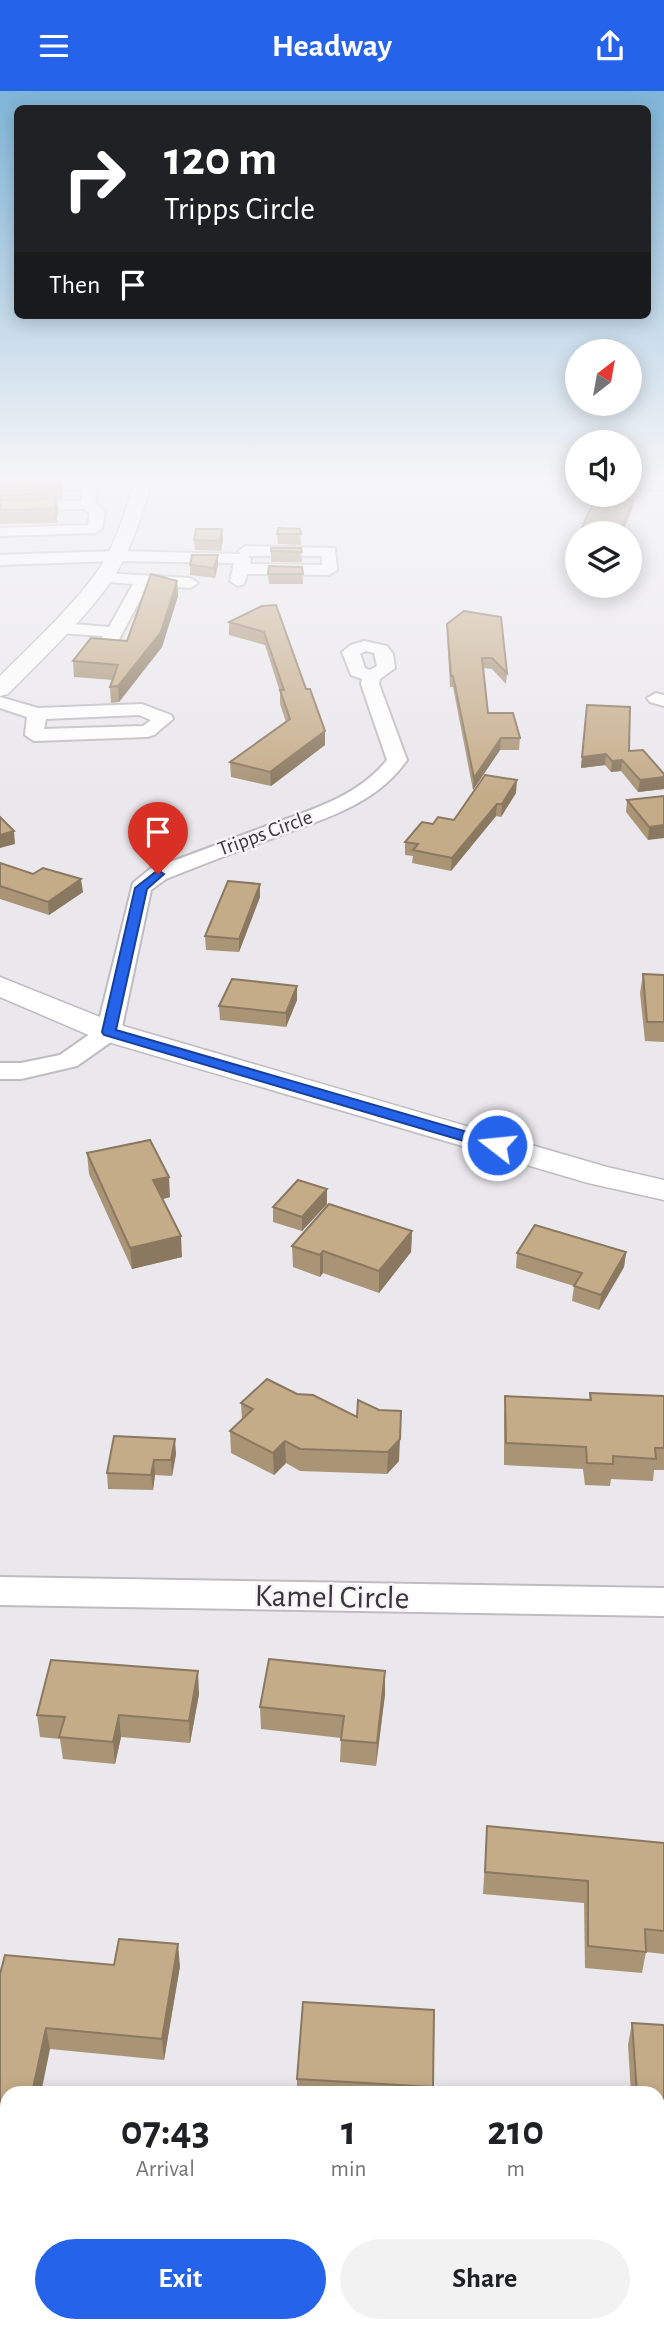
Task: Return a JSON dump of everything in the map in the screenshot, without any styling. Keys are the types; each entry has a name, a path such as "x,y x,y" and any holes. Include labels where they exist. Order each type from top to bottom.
{"main road":[{"path":"0,689 59,628 93,586"},
{"path":"0,986 109,1032 600,1175 664,1190"}],"street":[{"path":"59,628 109,639 147,586"},
{"name":"Tripps Circle","path":"109,1032 141,888 158,874 343,804 369,791 385,777 397,760 370,684 371,676"},
{"path":"0,702 37,714 142,709 164,719 147,731 34,734 37,714"},
{"path":"0,1071 21,1071 68,1061 109,1032"},
{"name":"Kamel Circle","path":"0,1591 664,1602"}],"building":[{"path":"147,586 176,586 161,632 118,686 110,687 118,665 73,661 91,638 127,641"},
{"path":"276,605 306,689 310,689 325,731 270,772 230,762 290,719 280,690 284,690 264,632 229,622 262,606"},
{"path":"464,611 501,617 507,673 492,658 482,658 488,713 513,713 520,738 501,738 474,778 451,676 447,624"},
{"path":"587,705 630,707 629,751 643,750 664,777 640,780 622,760 612,761 606,754 582,757"},
{"path":"485,775 517,780 502,804 497,804 452,858 413,850 418,844 405,842 422,822 433,824 438,817 454,820"},
{"path":"664,796 664,825 649,827 627,800"},
{"path":"0,817 14,831 0,835"},
{"path":"0,863 33,874 43,868 81,879 48,902 0,886"},
{"path":"228,881 260,884 239,939 205,936"},
{"path":"643,974 664,975 664,1022 647,1022"},
{"path":"232,979 297,986 286,1013 219,1006"},
{"path":"150,1140 169,1177 153,1180 181,1236 130,1248 87,1153"},
{"path":"298,1180 327,1189 302,1217 273,1207"},
{"path":"329,1204 412,1231 379,1271 323,1251 320,1255 292,1246"},
{"path":"535,1225 626,1252 601,1295 574,1286 582,1273 517,1253"},
{"path":"267,1379 297,1394 313,1395 357,1417 358,1400 379,1410 401,1411 400,1439 388,1452 300,1449 285,1441 273,1453 230,1431 253,1409 241,1403"},
{"path":"590,1393 664,1396 664,1448 655,1448 656,1459 613,1456 613,1464 587,1463 586,1447 506,1443 505,1396 591,1400"},
{"path":"114,1436 175,1439 171,1460 154,1460 151,1475 107,1473"},
{"path":"269,1659 385,1671 377,1743 341,1740 344,1716 260,1707"},
{"path":"51,1660 198,1671 189,1721 119,1715 113,1742 59,1737 65,1717 37,1715"},
{"path":"487,1826 664,1843 664,1931 645,1929 646,1952 588,1946 588,1881 485,1872"},
{"path":"119,1939 178,1944 162,2039 46,2028 34,2086 0,2086 0,1974 5,1955 114,1965"},
{"path":"303,2002 434,2010 433,2086 297,2079"},
{"path":"632,2023 664,2025 664,2086 636,2086"}],"route":[{"path":"158,874 141,888 109,1032 497,1145"}]}
